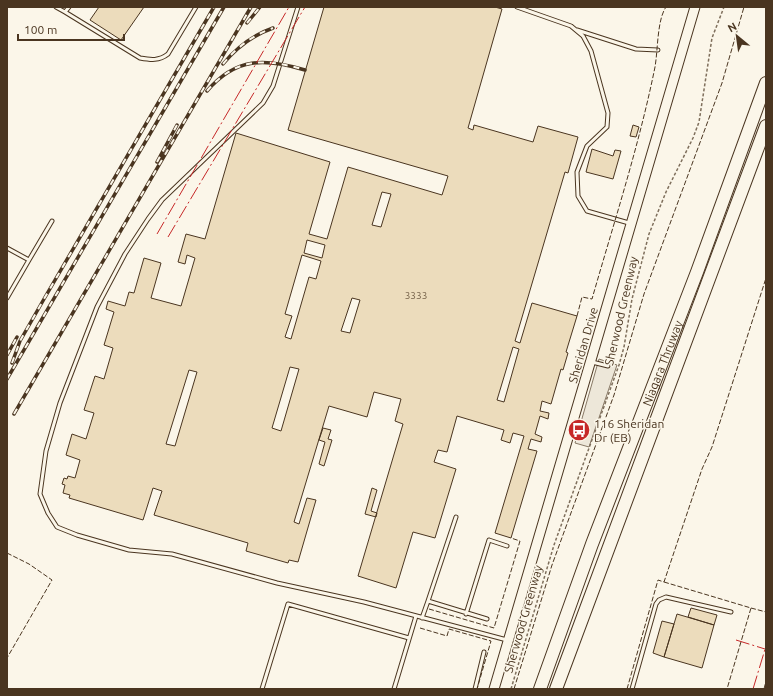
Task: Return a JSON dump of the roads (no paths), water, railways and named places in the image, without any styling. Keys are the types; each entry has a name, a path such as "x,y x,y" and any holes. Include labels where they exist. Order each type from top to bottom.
{"highway":[{"name":"Niagara Thruway","path":"540,689 592,544 697,272 766,83"},
{"name":"Niagara Thruway","path":"556,689 766,126"}],"main road":[{"name":"Sheridan Drive","path":"494,689 695,7"}],"lane":[{"path":"56,7 140,58 152,60 162,59 168,54 196,7"},
{"path":"65,12 69,7"},
{"path":"298,7 273,86 263,103 162,200 125,254 97,307 60,403 46,451 40,494 48,513 57,526 77,535 129,550 172,554 277,583 416,616 508,641"},
{"path":"517,7 544,15 575,29 636,49 658,50"},
{"path":"575,29 583,36 592,52 608,112 607,127 587,146 577,172 578,196 587,211 631,224"},
{"path":"7,298 52,221"},
{"path":"7,248 29,260"},
{"path":"591,361 608,366"},
{"path":"570,432 585,436"},
{"path":"422,618 456,517"},
{"path":"466,614 489,540 507,546"},
{"path":"632,689 656,604 659,600 669,597 730,612"},
{"path":"428,601 466,614 487,619"},
{"path":"262,689 288,604 409,638"},
{"path":"394,689 416,616"},
{"path":"475,689 484,652"}],"railway":[{"path":"12,363 20,341 214,7"},
{"path":"7,379 224,7"},
{"path":"14,414 251,7"},
{"path":"247,23 260,7"},
{"path":"223,64 246,42 273,28"},
{"path":"207,91 229,72 240,66 252,63 277,63 305,70"},
{"path":"157,162 177,125"},
{"path":"7,355 17,337"}],"place":[{"name":"116 Sheridan Dr (EB)","path":"579,430"}]}
